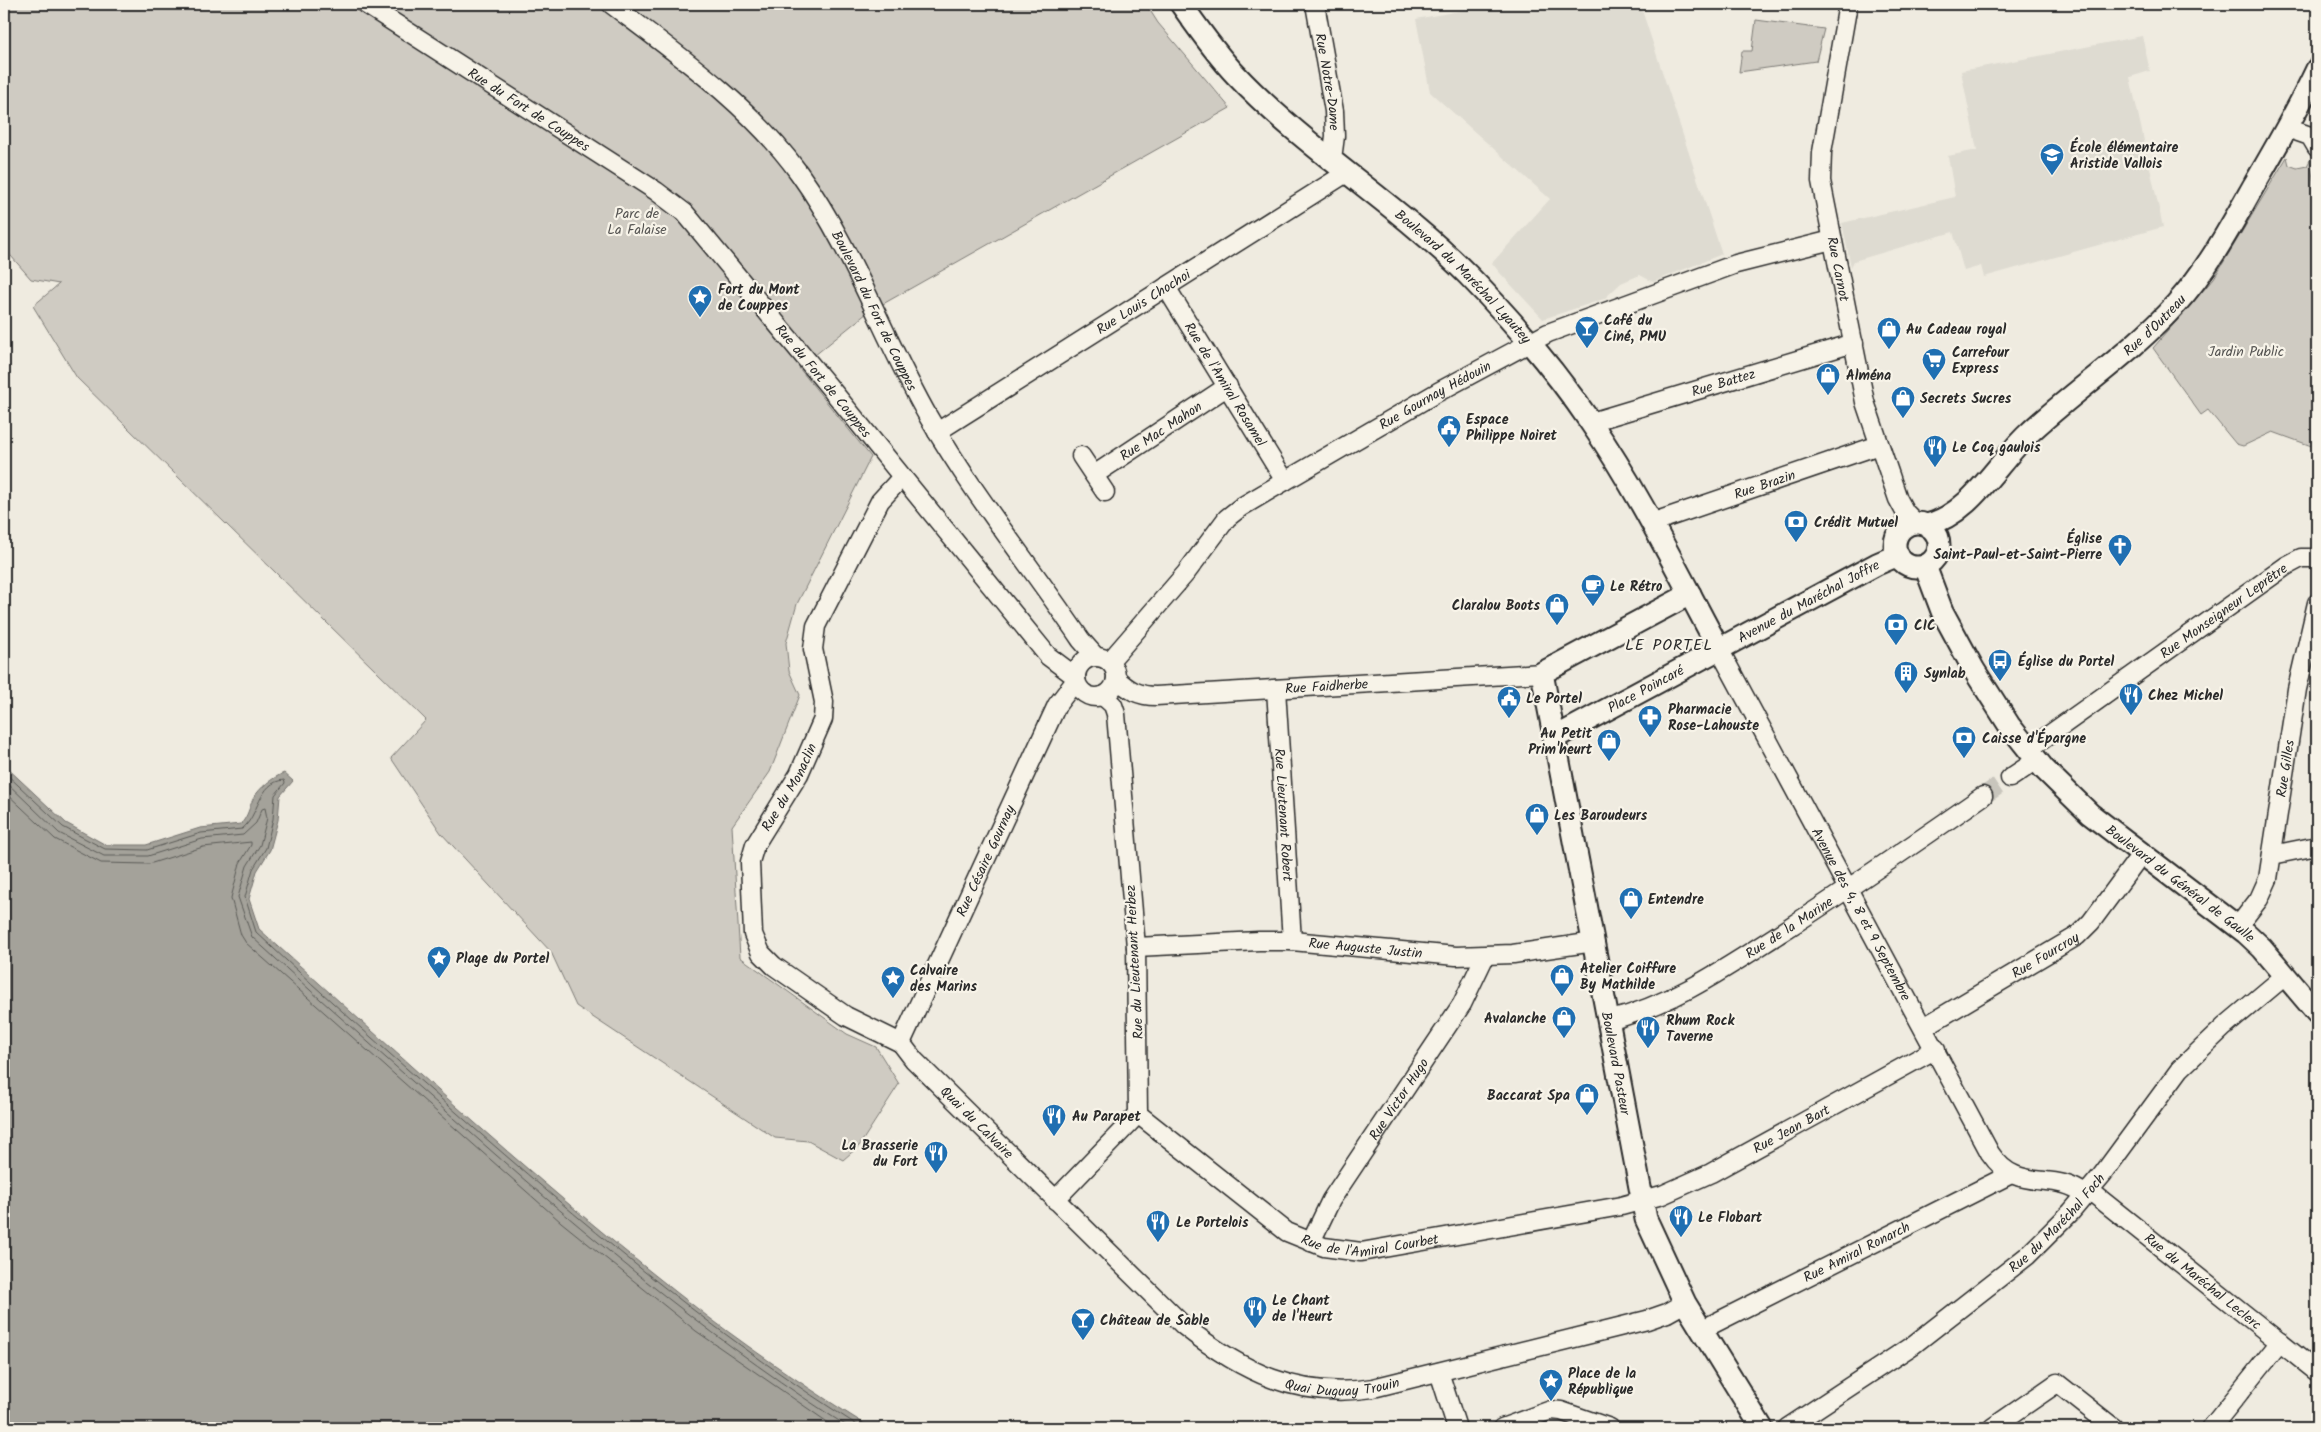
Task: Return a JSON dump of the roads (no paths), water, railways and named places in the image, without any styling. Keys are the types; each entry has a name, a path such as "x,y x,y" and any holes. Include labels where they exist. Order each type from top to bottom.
{"street":[{"name":"Rue du Fort de Couppes","path":"365,4 656,191 685,213 1048,656 1076,678"},
{"name":"Boulevard du Fort de Couppes","path":"611,4 740,107 766,133 790,162 825,213 937,432 984,504 1081,640 1107,666"},
{"name":"Boulevard du Maréchal Lyautey","path":"1181,4 1212,47 1236,75 1268,106 1460,268 1530,343 1590,422 1651,523 1690,594"},
{"name":"Rue Notre-Dame","path":"1315,4 1334,111 1335,136 1332,159"},
{"name":"Rue Carnot","path":"1848,4 1821,163 1821,181 1865,402 1898,499 1905,512 1921,524"},
{"name":"Rue d'Outreau","path":"1921,524 1943,521 1962,508 2028,434 2138,342 2176,304 2207,265 2222,241 2287,128 2317,69"},
{"path":"2287,128 2310,136 2317,148"},
{"name":"Rue Louis Chochoi","path":"937,432 1333,184 1348,172"},
{"name":"Rue Gournay Hédouin","path":"1107,666 1186,573 1227,518 1285,481 1438,392 1548,333 1736,264 1832,240"},
{"name":"Rue de l'Amiral Rosamel","path":"1166,287 1285,481"},
{"name":"Rue Battez","path":"1590,422 1854,343"},
{"name":"Rue Mac Mahon","path":"1094,475 1228,386"},
{"name":"Rue Brazin","path":"1651,523 1879,445"},
{"path":"1081,456 1105,492"},
{"name":"Rue du Monaclin","path":"901,1043 846,1016 774,966 760,953 752,934 750,862 755,845 799,774 823,719 824,702 813,649 816,626 877,506 886,493 902,477"},
{"path":"1921,524 1935,534 1938,545 1935,557 1925,566 1910,565 1898,555 1895,544 1897,536 1905,527 1921,524"},
{"name":"Avenue du Maréchal Joffre","path":"1719,649 1877,564 1898,555"},
{"name":"Rue Monseigneur Leprêtre","path":"2032,755 2134,673 2286,566 2301,558 2317,558"},
{"name":"Boulevard du Général de Gaulle","path":"1925,566 1936,598 1952,633 1974,670 2032,755 2077,802 2238,926 2262,948 2317,1013"},
{"path":"1542,673 1690,594 1719,649"},
{"name":"Rue Gilles","path":"2238,926 2263,893 2268,879 2298,678 2317,604"},
{"name":"Place Poincaré","path":"1554,738 1719,649"},
{"name":"Avenue des 4, 8 et 9 Septembre","path":"1719,649 1936,1049 1990,1153 1998,1165 2011,1174"},
{"path":"1088,659 1107,666 1113,688 1102,696 1092,697 1084,694 1078,688 1076,678 1081,664 1088,659"},
{"name":"Rue Faidherbe","path":"1107,666 1127,688 1146,696 1542,673"},
{"name":"Boulevard Pasteur","path":"1542,673 1642,1202 1650,1230 1685,1303 1762,1428"},
{"name":"Rue Césaire Gournay","path":"901,1043 1057,705 1076,678"},
{"name":"Rue Lieutenant Robert","path":"1276,689 1292,941"},
{"name":"Rue du Lieutenant Herbez","path":"1102,696 1110,702 1116,714 1136,947 1138,1114"},
{"path":"2010,778 2032,755"},
{"name":"Rue de la Marine","path":"1608,1021 1660,1004 1693,988 1849,889 1983,796"},
{"path":"2272,855 2317,846"},
{"name":"Rue Fourcroy","path":"1924,1027 2077,936 2091,922 2142,853"},
{"name":"Rue Auguste Justin","path":"1136,947 1292,941 1423,955 1485,956 1594,942"},
{"name":"Rue Victor Hugo","path":"1311,1242 1331,1200 1462,1004 1485,956"},
{"name":"Rue du Maréchal Foch","path":"1788,1428 1913,1345 1985,1290 2033,1250 2088,1193 2180,1069 2224,1027 2286,975"},
{"name":"Quai du Calvaire","path":"901,1043 914,1060 1055,1200"},
{"name":"Rue Jean Bart","path":"1642,1202 1676,1190 1711,1173 1936,1049"},
{"path":"1055,1200 1138,1114"},
{"name":"Rue de l'Amiral Courbet","path":"1138,1114 1276,1225 1311,1242 1338,1250 1373,1250 1642,1202"},
{"name":"Rue du Maréchal Leclerc","path":"2011,1174 2024,1180 2064,1182 2088,1193 2317,1372"},
{"name":"Rue Amiral Ronarch","path":"1701,1330 2011,1174"},
{"name":"Quai Duguay Trouin","path":"1055,1200 1184,1326 1222,1355 1251,1371 1286,1383 1332,1391 1374,1388 1439,1372 1647,1320 1667,1313 1685,1303"},
{"path":"2211,1428 2280,1342"},
{"path":"1439,1372 1457,1428"},
{"path":"1992,1428 2058,1383 2114,1428"},
{"path":"1502,1428 1551,1410 1561,1411 1610,1428"}],"water":[{"path":"4,765 66,823 106,845 146,845 200,828 241,824 259,791 271,780 284,773 293,781 280,796 278,820 270,850 257,871 249,899 259,929 535,1176 649,1270 747,1345 808,1388 871,1428 4,1428"}],"tunnel":[{"path":"1983,796 2010,778"}],"place":[{"name":"École élémentaire Aristide Vallois","path":"2052,176"},
{"name":"Fort du Mont de Couppes","path":"700,318"},
{"name":"Café du Ciné, PMU","path":"1587,349"},
{"name":"Au Cadeau royal","path":"1889,350"},
{"name":"Carrefour Express","path":"1934,381"},
{"name":"Alména","path":"1828,396"},
{"name":"Secrets Sucres","path":"1903,419"},
{"name":"Espace Philippe Noiret","path":"1449,448"},
{"name":"Le Coq gaulois","path":"1935,468"},
{"name":"Crédit Mutuel","path":"1796,543"},
{"name":"Église Saint-Paul-et-Saint-Pierre","path":"2120,567"},
{"name":"Le Rétro","path":"1593,607"},
{"name":"Claralou Boots","path":"1557,626"},
{"name":"CIC","path":"1896,646"},
{"name":"Église du Portel","path":"2000,682"},
{"name":"Synlab","path":"1906,694"},
{"name":"Chez Michel","path":"2131,716"},
{"name":"Le Portel","path":"1509,719"},
{"name":"Pharmacie Rose-Lahouste","path":"1650,738"},
{"name":"Caisse d'Épargne","path":"1964,759"},
{"name":"Au Petit Prim'heurt","path":"1609,762"},
{"name":"Les Baroudeurs","path":"1537,836"},
{"name":"Entendre","path":"1631,920"},
{"name":"Plage du Portel","path":"439,979"},
{"name":"Atelier Coiffure By Mathilde","path":"1562,997"},
{"name":"Calvaire des Marins","path":"893,999"},
{"name":"Avalanche","path":"1564,1039"},
{"name":"Rhum Rock Taverne","path":"1648,1049"},
{"name":"Baccarat Spa","path":"1587,1116"},
{"name":"Au Parapet","path":"1054,1137"},
{"name":"La Brasserie du Fort","path":"936,1174"},
{"name":"Le Flobart","path":"1681,1238"},
{"name":"Le Portelois","path":"1158,1243"},
{"name":"Le Chant de l'Heurt","path":"1255,1329"},
{"name":"Château de Sable","path":"1083,1341"},
{"name":"Place de la République","path":"1551,1402"}],"district":[{"name":"LE PORTEL","path":"1669,644"}],"park label":[{"name":"Parc de La Falaise","path":"637,222"},
{"name":"Jardin Public","path":"2246,351"}]}
